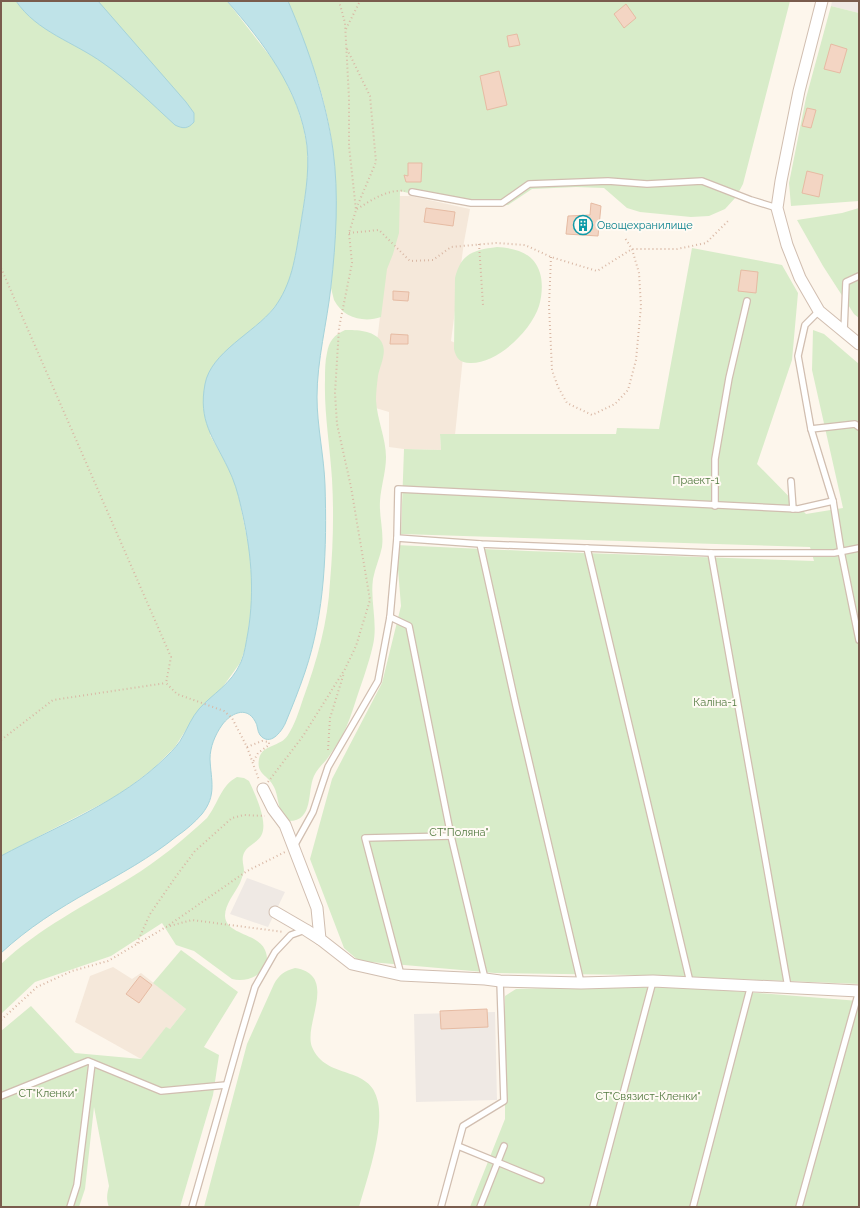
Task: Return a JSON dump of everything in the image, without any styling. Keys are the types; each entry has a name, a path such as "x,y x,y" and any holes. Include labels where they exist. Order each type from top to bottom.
{"street":[{"path":"822,1 799,91 777,208 787,245 800,278 819,310 859,344"},
{"path":"263,789 273,809 282,820 288,832 317,908 320,939"},
{"path":"275,912 320,939 352,964 401,975 500,981 581,983 653,981 690,982 859,991"}],"lane":[{"path":"412,192 471,203 502,203 529,184 608,181 647,184 702,181 751,200 777,208"},
{"path":"844,331 846,282 859,276"},
{"path":"715,506 715,459 729,378 747,301"},
{"path":"819,310 805,324 798,356 811,429 834,501 841,551 859,640"},
{"path":"811,429 855,424 859,427"},
{"path":"791,481 793,509"},
{"path":"293,848 313,812 328,767 378,681 390,617 397,538 398,489 793,509 834,501"},
{"path":"397,538 480,544 711,553 834,553 859,548"},
{"path":"480,544 514,698 581,983"},
{"path":"587,548 690,982"},
{"path":"711,553 788,987"},
{"path":"390,617 410,626 451,836 485,979"},
{"path":"401,975 365,838 451,836"},
{"path":"192,1207 255,987 274,952 294,933 306,930"},
{"path":"441,1207 463,1126 504,1101 500,981"},
{"path":"593,1207 653,981"},
{"path":"693,1207 751,986"},
{"path":"800,1207 859,991"},
{"path":"1,1096 88,1061 161,1091 226,1085"},
{"path":"70,1207 78,1185 92,1063"},
{"path":"458,1146 541,1180"},
{"path":"480,1207 504,1146"}],"path":[{"path":"339,1 345,31 350,98 349,146 356,210"},
{"path":"345,31 360,1"},
{"path":"263,789 303,736 345,669 356,646 370,600 351,487 337,424 335,393 339,328 352,263 349,233 356,210 376,162 370,96 346,47"},
{"path":"356,210 378,196 396,190 412,192"},
{"path":"349,233 379,230 410,261 433,260 451,247 496,243 525,245 551,257 597,271 632,249 677,249 706,243 728,221"},
{"path":"551,257 549,306 552,370 558,387 567,403 592,415 615,404 628,390 636,360 641,306 639,273 632,249 625,238"},
{"path":"479,244 484,305"},
{"path":"1,268 171,657 166,683"},
{"path":"328,767 330,718 345,669"},
{"path":"166,683 177,694 224,710 235,723 247,747 263,789"},
{"path":"1,740 53,700 166,683"},
{"path":"247,747 262,741 269,742 268,746 258,753 252,762"},
{"path":"136,944 150,914 177,875 196,851 232,818 244,814 282,820"},
{"path":"1,1020 37,987 72,971 108,961 166,927 247,871 293,848"},
{"path":"166,927 192,920 294,933"}],"shaded area":[{"path":"832,1 859,1 859,13 831,6"},
{"path":"395,196 411,196 470,209 464,242 451,341 464,347 455,435 440,434 441,450 389,447 389,412 369,406"},
{"path":"247,878 285,892 268,927 230,914"},
{"path":"113,967 132,979 141,973 186,1009 170,1029 166,1028 141,1059 75,1022 90,976"},
{"path":"495,1012 497,1100 416,1102 414,1014"}],"green space":[{"path":"1,1 227,1 273,60 285,80 296,104 303,126 307,147 308,168 294,267 288,284 280,300 268,315 238,341 210,435 229,469 237,489 249,548 252,602 246,646 240,663 222,688 199,709 175,747 154,768 124,791 107,801 1,856"},
{"path":"288,1 790,1 743,184 736,197 725,209 709,216 691,217 640,212 627,208 604,188 576,187 532,189 508,205 479,207 456,204 400,191 399,233 387,269 381,317 374,319 361,319 348,315 338,306 334,300 331,288 336,199 330,133 319,83"},
{"path":"831,6 859,13 859,201 791,206 789,183 806,98"},
{"path":"859,208 859,318 854,314 823,266 797,220 842,213"},
{"path":"497,247 517,250 529,256 537,266 542,281 539,306 529,326 502,352 480,362 464,362 457,357 454,349 455,278 461,263 470,254"},
{"path":"692,248 782,265 798,293 792,360 757,464 806,514 843,508 812,370 813,330 824,334 859,364 859,984 637,975 495,973 359,961 344,948 310,859 332,779 382,683 401,606 396,545 814,561 810,547 401,534 404,449 441,450 440,434 616,434 617,428 659,429"},
{"path":"345,330 364,331 378,337 384,350 378,376 376,397 378,415 385,443 386,457 380,501 382,547 372,587 375,628 374,637 365,672 344,732 314,776 306,811 297,820 289,821 281,812 272,783 259,768 259,759 264,751 285,739 293,726 313,670 324,627 329,597 333,518 332,479 325,405 325,363 331,342 335,336"},
{"path":"237,777 244,778 249,781 255,793 262,816 263,830 261,836 244,853 244,873 228,903 225,916 231,927 236,931 256,940 265,950 267,957 266,964 259,974 246,979 232,979 194,951 176,945 162,923 111,956 35,982 1,1014 1,964 47,928 150,865 170,850 207,818 223,790 232,780"},
{"name":"СТ\"Кленки\"","path":"181,950 238,992 204,1047 219,1055 213,1095 180,1207 109,1207 107,1196 109,1186 94,1107 85,1189 79,1207 1,1207 1,1031 31,1006 75,1053 141,1059 166,1027 170,1029 186,1009 153,983"},
{"path":"295,968 308,972 315,980 317,1002 310,1037 312,1047 319,1058 327,1065 367,1082 374,1090 378,1102 379,1127 377,1141 359,1207 204,1207 247,1044 274,984 285,972"},
{"name":"СТ\"Связист-Кленки\"","path":"658,985 859,1001 859,1207 470,1207 505,1119 505,996 516,989"}],"water":[{"path":"16,1 98,1 186,102 194,113 194,122 185,128 175,125 122,77 92,56 45,29 34,21"},
{"path":"227,1 288,1 321,93 333,150 336,184 334,252 331,286 317,383 318,419 325,485 325,556 321,604 312,650 303,679 285,724 275,737 268,739 260,735 255,721 247,713 243,712 229,717 222,725 215,737 211,750 210,759 212,788 210,800 207,807 196,820 184,831 146,859 44,919 1,953 1,856 88,812 130,787 149,772 178,744 192,719 204,703 222,688 232,677 241,662 244,651 248,632 251,601 251,570 247,538 240,502 234,482 212,438 205,419 203,397 205,384 209,373 216,362 234,343 266,317 274,308 285,290 292,270 298,240 306,188 308,156 303,125 297,105 288,86 278,68 254,33"}],"building":[{"path":"626,4 636,18 624,28 614,14"},
{"path":"517,34 520,45 509,47 507,36"},
{"path":"831,44 847,49 840,73 824,69"},
{"path":"499,71 507,105 487,110 480,76"},
{"path":"807,108 816,110 811,128 802,126"},
{"path":"408,163 422,163 421,182 406,182 404,175 408,176"},
{"path":"807,171 823,175 819,197 802,193"},
{"name":"Овощехранилище","path":"591,203 601,206 598,236 566,234 568,216 590,215"},
{"path":"426,208 455,212 453,226 424,222"},
{"path":"741,270 758,272 756,293 738,291"},
{"path":"393,291 409,292 408,301 393,300"},
{"path":"391,334 408,335 408,344 390,344"},
{"path":"140,976 152,985 139,1003 126,994"},
{"path":"487,1009 488,1027 441,1029 440,1011"}],"place":[{"name":"Овощехранилище","path":"583,225"}],"park label":[{"name":"Праект-1","path":"696,480"},
{"name":"Каліна-1","path":"715,702"},
{"name":"СТ\"Поляна\"","path":"459,832"}]}
